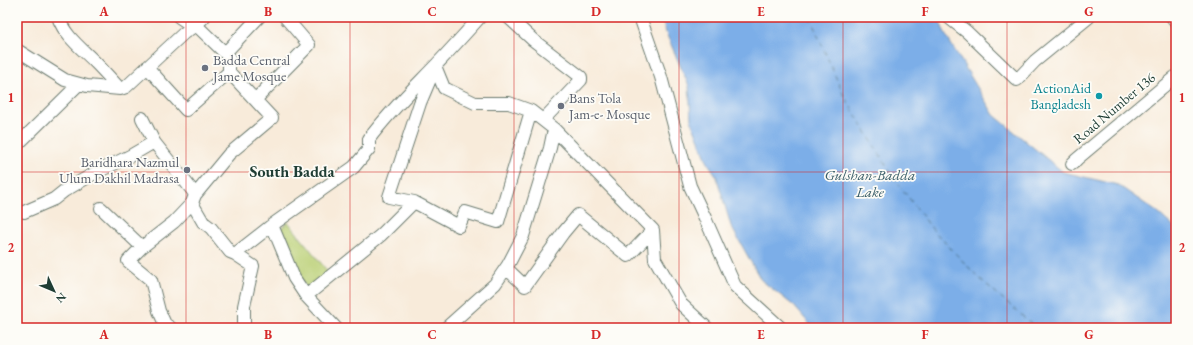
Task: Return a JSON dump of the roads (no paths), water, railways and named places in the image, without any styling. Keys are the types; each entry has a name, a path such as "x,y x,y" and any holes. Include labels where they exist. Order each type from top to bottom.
{"street":[{"path":"58,17 62,26 76,44 120,89"},
{"path":"179,17 188,23 200,21"},
{"path":"225,53 259,17"},
{"path":"255,100 309,45 285,17"},
{"path":"235,254 272,225 354,167 369,149 369,139 378,127 480,17"},
{"path":"508,17 533,40 581,77 581,80 543,120"},
{"path":"640,17 661,77 690,186 706,218 734,286 782,328"},
{"path":"948,17 967,32 1016,80 1035,61 1089,17"},
{"path":"1172,17 1176,22"},
{"path":"171,328 165,324 159,311 151,280 128,261 142,246 174,222 229,154 272,118 229,72 229,57 200,21"},
{"path":"17,50 65,80 87,86 120,89 126,87 184,33 200,21"},
{"path":"436,66 444,88 475,103 508,103 530,111 554,129 653,230 655,259 682,304 707,328"},
{"path":"436,66 420,103 389,197 414,202 459,226 464,212 498,222 530,111"},
{"path":"147,67 186,110 229,72"},
{"name":"Road Number 136","path":"1072,164 1176,76"},
{"path":"17,145 79,84"},
{"path":"142,118 154,142 192,190 193,199 203,222 211,228 230,252 254,266 244,306 244,328"},
{"path":"446,328 495,284 506,268 523,236 546,162 554,129"},
{"path":"24,212 54,199 64,191 95,173 130,156 154,142"},
{"path":"306,296 381,235 414,202"},
{"path":"101,208 142,246"},
{"path":"506,268 525,286 578,214 628,256 653,230"},
{"path":"272,225 294,278 306,296 336,328"}],"water":[{"name":"Gulshan-Badda Lake","path":"662,17 938,17 945,34 994,115 1063,172 1118,185 1157,212 1176,229 1176,328 813,328 794,306 761,280 731,226 716,175 708,163 691,120 689,86 666,33"}],"place":[{"name":"Badda Central Jame Mosque","path":"205,68"},
{"name":"ActionAid Bangladesh","path":"1099,96"},
{"name":"Bans Tola Jam-e- Mosque","path":"561,106"},
{"name":"Baridhara Nazmul Ulum Dakhil Madrasa","path":"187,170"}],"district":[{"name":"South Badda","path":"292,171"}]}
